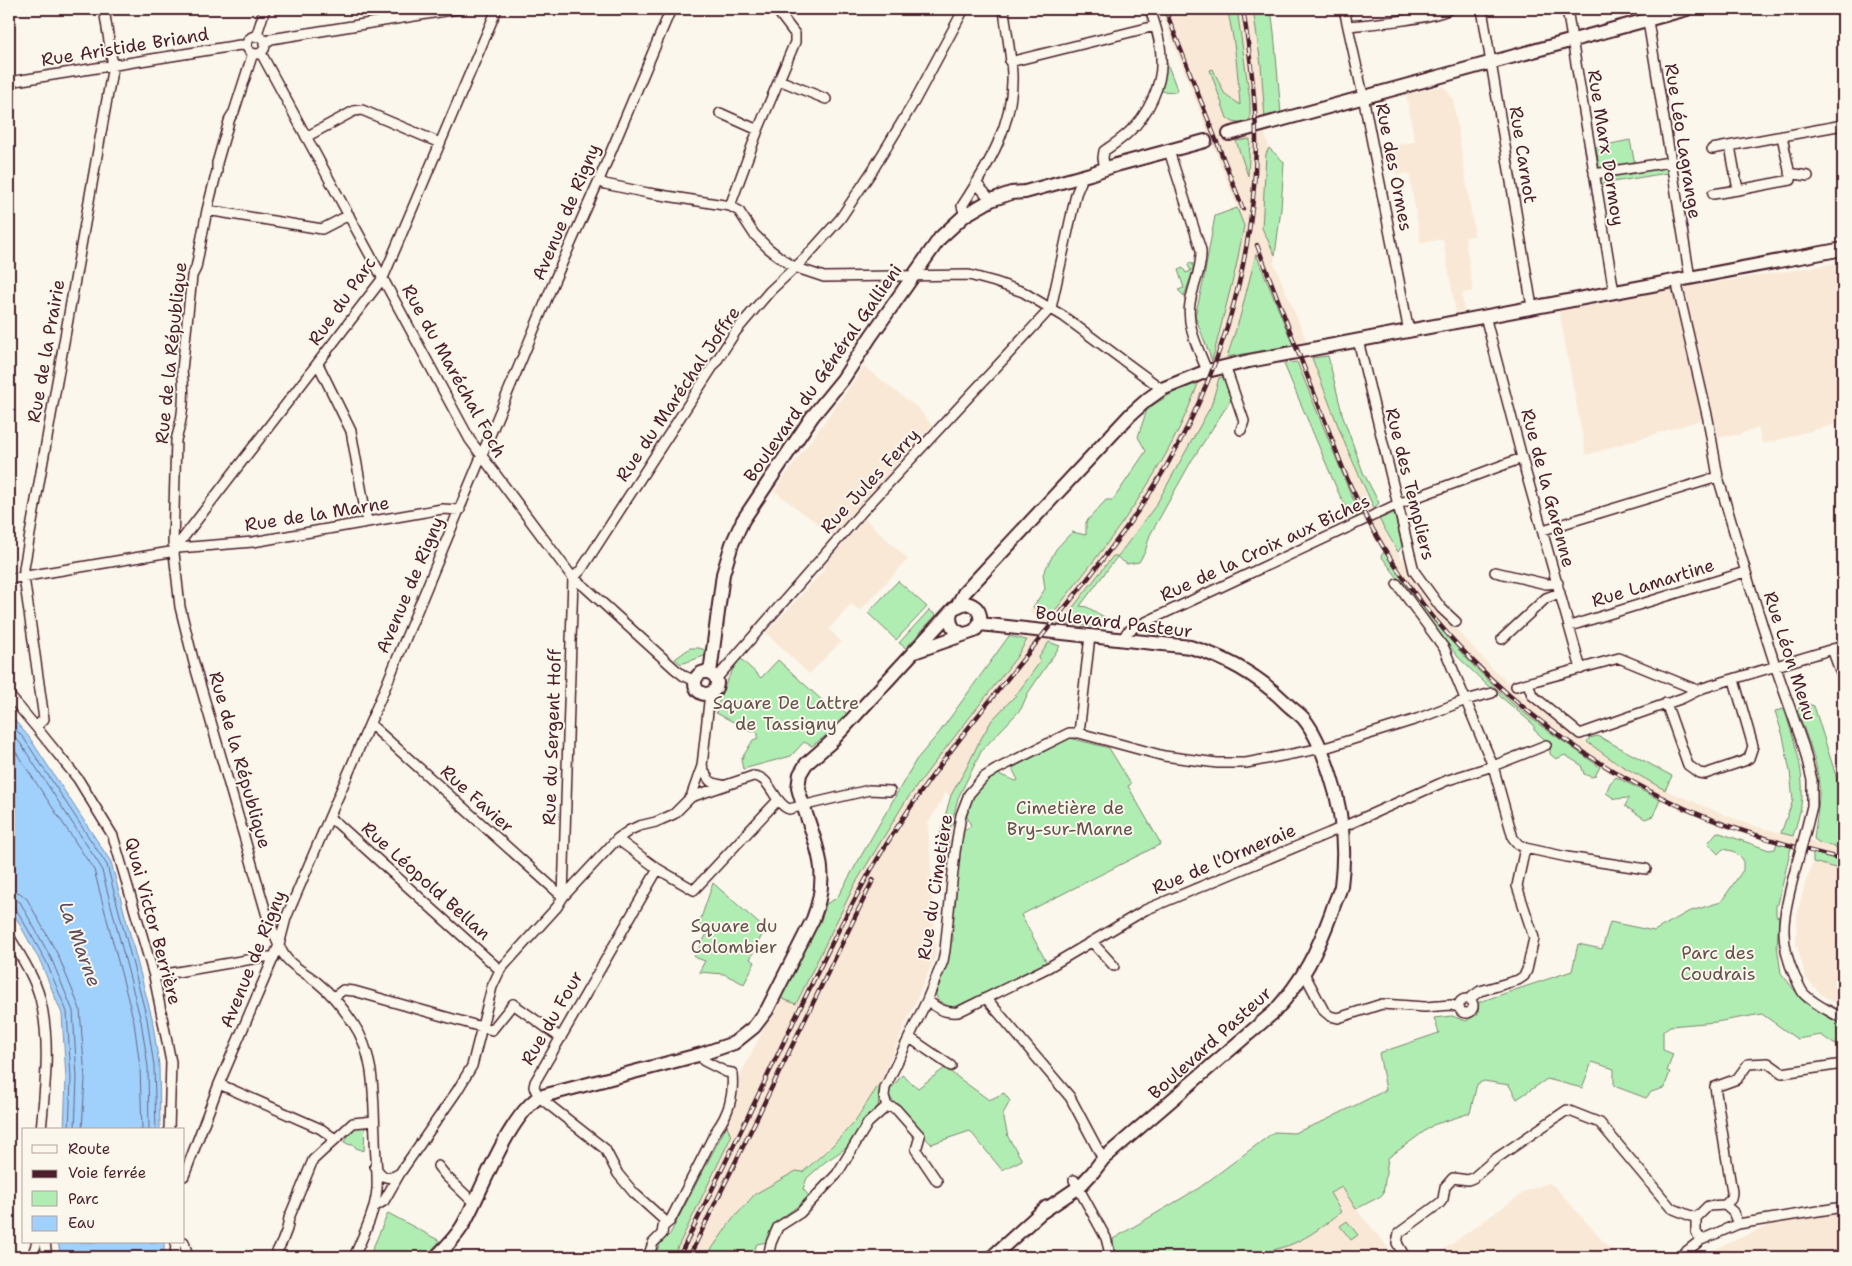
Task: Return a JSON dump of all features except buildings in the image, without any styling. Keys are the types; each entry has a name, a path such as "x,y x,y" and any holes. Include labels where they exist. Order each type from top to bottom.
{"main road":[{"path":"1229,134 1572,41 1646,14 1686,9"},
{"name":"Boulevard du Général Gallieni","path":"713,676 723,574 743,520 809,421 843,379 940,238 965,215 991,200 1010,193 1025,192 1076,181 1105,169 1205,141"},
{"path":"965,634 960,633 952,626 950,617 964,593 1130,415 1162,389 1225,366 1843,249"},
{"path":"973,606 972,596 976,582"},
{"path":"436,1257 456,1235 519,1117 531,1102 539,1097 702,1054 734,1043 754,1027 766,1010 819,904 822,865 798,782 802,769 830,743 919,645 954,609 965,603 973,606 980,614 980,624 974,631 914,652"},
{"name":"Boulevard Pasteur","path":"980,624 1190,647 1210,652 1236,664 1260,679 1304,719 1332,780 1340,813 1338,828 1343,862 1340,888 1320,943 1304,973 1286,999 1274,1012 1103,1159 1093,1172 1076,1183 992,1257"},
{"path":"700,675 713,676 716,689 710,693 701,692 696,687 696,681 700,675"}],"street":[{"name":"Rue de la Prairie","path":"36,726 44,719 24,577 112,64 104,9"},
{"path":"256,37 264,9"},
{"path":"253,51 250,39 256,37 262,39 264,44 272,39 458,9"},
{"name":"Rue du Parc","path":"174,549 383,278 496,9"},
{"name":"Avenue de Rigny","path":"185,1173 219,1084 279,945 286,918 370,724 555,279 599,180 670,9"},
{"path":"730,206 758,130 795,42 795,34 776,9"},
{"name":"Rue du Maréchal Joffre","path":"573,578 581,570 736,331 770,291 840,220 914,102 964,9"},
{"path":"965,215 962,206 977,184 997,146 1007,116 1011,88 1004,9"},
{"path":"1105,169 1104,151 1129,133 1140,120 1154,92 1161,69 1161,58 1150,9"},
{"name":"Rue des Ormes","path":"1344,9 1364,97 1408,332"},
{"path":"1348,26 1443,13 1449,9"},
{"name":"Rue Carnot","path":"1482,9 1532,307"},
{"name":"Rue Marx Dormoy","path":"1567,9 1614,292"},
{"name":"Rue Léo Lagrange","path":"1646,14 1670,162 1684,279"},
{"path":"1010,62 1155,26"},
{"name":"Rue de la République","path":"264,44 264,49 253,51 234,112 230,118 217,163 217,171 207,210 196,268 192,276 182,370 184,382 180,429 176,440 174,549 180,607 194,663 267,916 287,960 320,984 334,997 354,1025 371,1066 377,1190 374,1207"},
{"name":"Rue Aristide Briand","path":"9,82 240,45 253,51"},
{"name":"Rue du Maréchal Foch","path":"253,51 306,137 470,440 573,578 684,676 696,681"},
{"path":"779,80 826,98"},
{"path":"306,137 354,111 362,110 440,143"},
{"path":"720,113 758,130"},
{"path":"1712,148 1843,125"},
{"path":"1713,194 1790,180 1782,136"},
{"path":"1730,146 1738,190"},
{"path":"1169,151 1201,250 1201,264 1190,302 1190,326 1207,371"},
{"path":"1594,174 1670,162"},
{"path":"1789,173 1808,176"},
{"path":"599,180 605,184 648,193 730,206 739,211 754,234 768,248 794,267 824,277 969,275 1022,292 1051,308 1162,389"},
{"path":"1051,308 1076,194 1076,181"},
{"path":"977,184 991,200"},
{"path":"207,210 322,229 349,216"},
{"name":"Rue Léon Menu","path":"1684,279 1678,289 1708,419 1718,477 1775,665 1804,748 1812,780 1812,806 1786,903 1782,934 1790,966 1803,992 1821,1007 1843,1019"},
{"name":"Rue Jules Ferry","path":"713,676 1051,308"},
{"name":"Rue de la Garenne","path":"1485,316 1522,458 1581,669"},
{"name":"Rue des Templiers","path":"1358,340 1414,571 1441,608 1456,622"},
{"path":"318,364 351,431 367,521"},
{"path":"1225,366 1244,421 1241,430"},
{"name":"Rue de la Croix aux Biches","path":"1124,639 1128,632 1135,627 1398,504 1522,458"},
{"path":"1543,530 1718,477"},
{"name":"Rue de la Marne","path":"9,579 174,549 254,542 442,509 460,510"},
{"path":"173,534 182,533 189,528"},
{"path":"1495,572 1546,584 1558,583"},
{"name":"Rue Lamartine","path":"1570,626 1746,572"},
{"name":"Rue du Sergent Hoff","path":"563,897 573,578"},
{"path":"1397,584 1438,637 1466,700 1492,766 1513,838 1518,844 1525,848 1567,857 1646,869"},
{"path":"1502,639 1546,598 1560,593"},
{"path":"1090,636 1079,733 1164,756 1218,763 1246,763 1317,750 1492,693"},
{"path":"1528,683 1532,695 1580,734 1683,698 1697,690 1843,646"},
{"path":"1832,649 1843,679"},
{"path":"1516,686 1619,658 1697,690"},
{"path":"1666,703 1691,768 1704,774 1744,761 1749,758 1753,746 1734,680"},
{"path":"354,1257 374,1207 384,1202 400,1173 458,1091 472,1066 492,986 500,970 557,907 563,897 617,840 630,830 674,814 691,797 702,766 710,693"},
{"name":"Quai Victor Berrière","path":"9,695 78,779 113,836 154,976 171,1062 169,1128"},
{"name":"Rue Favier","path":"370,724 563,897"},
{"name":"Rue du Cimetière","path":"887,1106 884,1096 885,1088 910,1038 943,961 955,852 965,801 984,777 996,769 1069,733 1079,733"},
{"name":"Rue de l'Ormeraie","path":"927,1000 941,1011 949,1013 958,1012 1049,967 1145,910 1448,780 1492,766 1546,745"},
{"path":"702,766 708,780 713,784 725,786"},
{"path":"691,797 758,776 764,780 783,806 789,808 869,790 890,791"},
{"path":"617,840 658,869 692,890 696,890 778,800"},
{"name":"Rue Léopold Bellan","path":"329,819 337,823 500,970"},
{"path":"1304,973 1324,1011 1330,1016 1338,1018 1382,1004 1425,1007 1452,1005 1458,1007 1464,1013 1470,1012 1473,1005 1469,999 1480,991 1518,980 1524,976 1527,970 1534,938 1517,886 1525,848"},
{"name":"Rue du Four","path":"539,1097 534,1087 535,1082 658,869"},
{"path":"9,936 35,985 43,1015 47,1069 41,1128"},
{"path":"1092,942 1114,966"},
{"path":"154,976 274,956"},
{"path":"334,997 343,990 354,991 492,1030 513,1004 561,1038"},
{"path":"986,998 1070,1098 1103,1159"},
{"path":"910,1038 951,1066"},
{"path":"664,1226 670,1221 725,1118 733,1087 732,1073 726,1072 704,1060 702,1054"},
{"path":"1725,1205 1731,1198 1732,1192 1715,1087 1738,1079 1748,1064 1768,1063 1782,1073 1843,1064"},
{"path":"219,1084 321,1129 335,1139"},
{"path":"539,1097 605,1149 618,1174 634,1193 664,1220 662,1234 653,1242 648,1257"},
{"path":"768,1257 770,1243 778,1227 800,1213 831,1182 868,1123 887,1106 896,1109 920,1136 916,1150 937,1181"},
{"path":"1405,1257 1397,1243 1399,1233 1440,1204 1447,1183 1453,1178 1468,1180 1473,1178 1494,1160 1567,1110 1600,1122 1672,1208 1696,1218"},
{"path":"274,1257 282,1242 287,1229 288,1218 313,1160 353,1123 374,1121"},
{"path":"375,1166 380,1174 386,1178 393,1178 400,1173"},
{"path":"438,1166 474,1203"},
{"path":"1076,1183 1106,1238 1109,1250 1108,1257"},
{"path":"1701,1240 1696,1232 1696,1218 1708,1206 1725,1205 1733,1212 1738,1224"},
{"path":"1679,1257 1701,1240 1738,1224 1843,1207"},
{"path":"32,1257 36,1244"},
{"path":"45,1244 47,1257"},
{"path":"175,1257 176,1244"},
{"path":"185,1244 188,1257"}],"shaded area":[{"path":"1160,9 1271,9 1274,32 1265,134 1269,148 1284,162 1281,209 1274,263 1307,342 1227,357 1219,377 1228,375 1234,395 1156,505 1077,610 1076,624 1060,625 1049,642 1060,646 1027,694 1021,709 982,750 958,798 945,793 928,824 936,955 880,1083 855,1121 833,1145 802,1172 755,1194 732,1220 706,1257 673,1257 731,1137 727,1125 739,1078 822,917 826,904 837,898 916,760 939,733 1009,636 1027,640 1043,622 1029,611 1045,589 1043,574 1056,549 1072,532 1086,535 1086,522 1106,500 1113,500 1146,452 1138,437 1147,409 1208,371 1211,361 1195,316 1215,216 1237,207"},
{"path":"1444,86 1453,100 1475,236 1465,237 1473,291 1464,293 1462,296 1464,311 1456,313 1443,239 1421,243 1409,173 1396,175 1391,146 1415,142 1406,94"},
{"path":"1843,262 1843,422 1763,444 1758,428 1737,435 1715,438 1681,288"},
{"path":"1675,289 1704,419 1586,455 1559,311"},
{"path":"1312,358 1365,491 1389,539 1417,581 1459,632 1494,670 1522,696 1614,762 1665,790 1750,825 1843,849 1843,862 1745,834 1704,820 1660,800 1608,772 1514,705 1484,678 1449,640 1407,587 1376,541 1351,495 1297,362"},
{"path":"864,367 919,409 932,426 844,522 845,525 835,537 774,491"},
{"path":"865,519 908,559 860,611 851,604 829,629 841,642 809,674 766,633 825,569 824,565"},
{"path":"1813,862 1843,870 1843,1008 1822,995 1806,978 1796,944 1797,916 1804,887"},
{"path":"1549,1183 1555,1187 1617,1257 1433,1257 1526,1191"},
{"path":"1342,1187 1356,1209 1396,1257 1194,1257"},
{"path":"1843,1213 1843,1257 1717,1257 1711,1251 1772,1224"}],"green space":[{"path":"1227,9 1237,9 1250,100 1250,120 1244,124 1233,122 1227,118 1210,70 1213,69 1224,93 1240,105 1236,57"},
{"path":"1253,9 1271,9 1274,32 1281,114 1265,119 1261,65"},
{"path":"1167,63 1177,89 1176,92 1161,91"},
{"path":"1250,139 1248,176 1236,141"},
{"path":"1630,140 1635,164 1666,159 1667,173 1601,184 1596,147"},
{"path":"1269,148 1284,162 1281,209 1275,255 1262,228 1266,154"},
{"path":"1237,208 1244,226 1236,267 1212,361 1195,316 1215,216"},
{"path":"1256,254 1293,345 1227,357 1240,317"},
{"path":"1190,262 1193,264 1193,271 1184,296 1178,290 1184,288 1178,270 1183,268 1186,273 1191,271 1188,265"},
{"path":"1328,356 1343,417 1363,472 1379,503 1374,508 1345,444 1312,358"},
{"path":"1297,362 1351,495 1362,514 1353,518 1339,494 1284,364"},
{"path":"1201,375 1173,442 1155,473 1094,561 1049,618 1033,607 1045,589 1043,574 1056,549 1072,532 1086,535 1086,522 1106,500 1113,500 1146,451 1138,437 1147,409"},
{"path":"1228,375 1234,395 1192,460 1150,535 1145,552 1139,562 1127,564 1117,557 1080,606 1087,607 1106,618 1104,627 1060,624 1113,556 1118,556 1156,505 1211,406 1219,378"},
{"path":"1394,513 1402,546 1398,552 1379,519"},
{"path":"1384,552 1443,632 1476,669 1522,711 1600,767 1595,776 1591,777 1584,774 1581,765 1565,755 1556,759 1550,754 1550,744 1534,730 1534,725 1487,685 1458,657 1381,556"},
{"path":"898,581 927,607 896,640 868,613"},
{"path":"929,610 936,615 906,648 899,643"},
{"path":"1009,636 1027,640 1016,658 905,802 855,884 796,1004 780,998 822,917 826,904 837,898 916,760 939,733"},
{"path":"1049,642 1060,646 1028,693 1021,709 982,750 958,798 949,834 948,850 940,850 941,831 951,795 992,720 1016,695 1040,662 1039,657"},
{"path":"690,648 708,651 707,655 681,664 675,659"},
{"name":"Square De Lattre de Tassigny","path":"740,658 761,678 778,660 826,704 832,699 847,714 828,734 812,746 804,742 791,756 743,769 741,760 753,740 758,738 758,733 716,713 725,684"},
{"path":"1805,703 1814,706 1836,776 1843,809 1843,849 1820,843 1814,839 1819,785 1814,756 1797,710"},
{"path":"1784,709 1797,752 1802,786 1801,807 1793,836 1781,833 1793,800 1783,736 1775,711"},
{"path":"1598,736 1672,776 1665,790 1615,762 1587,742 1589,738"},
{"name":"Cimetière de Bry-sur-Marne","path":"1070,738 1109,748 1131,784 1128,786 1161,844 1021,915 1047,963 960,1005 948,1006 939,1000 936,995 936,989 937,982 949,956 951,942 953,941 951,934 961,830 971,826 965,812 968,799 993,772 1016,781 1018,780 1012,768"},
{"path":"1616,777 1660,800 1653,816 1645,819 1625,806 1629,798 1615,799 1606,793 1610,783"},
{"name":"Parc des Coudrais","path":"1717,832 1769,850 1775,849 1777,843 1791,847 1778,904 1776,905 1776,916 1779,917 1777,946 1781,973 1803,1001 1843,1026 1843,1047 1834,1044 1821,1035 1797,1039 1762,1014 1716,1022 1670,1026 1663,1031 1663,1050 1673,1054 1667,1071 1670,1072 1664,1088 1651,1092 1646,1098 1614,1086 1614,1069 1592,1062 1582,1088 1547,1079 1517,1099 1509,1085 1484,1081 1477,1084 1470,1113 1433,1125 1388,1158 1383,1195 1356,1209 1342,1187 1330,1193 1341,1212 1318,1230 1299,1241 1256,1257 1115,1257 1113,1239 1199,1188 1274,1132 1294,1133 1324,1121 1386,1090 1379,1053 1439,1033 1434,1018 1452,1016 1466,1021 1478,1014 1479,1002 1572,971 1578,944 1602,949 1610,922 1654,931 1688,912 1721,902 1743,870 1743,859 1733,851 1723,849 1718,854 1708,843"},
{"path":"1813,851 1843,862 1843,870 1813,862"},
{"name":"Square du Colombier","path":"713,883 765,929 750,959 755,962 744,984 724,974 699,972 705,961 694,957 709,930 699,924"},
{"path":"945,1068 989,1100 1004,1093 1010,1101 1003,1114 1008,1137 1022,1160 1002,1170 970,1131 931,1144 887,1094 902,1075 918,1088"},
{"path":"880,1083 878,1107 864,1120 852,1144 825,1162 807,1178 803,1189 810,1197 775,1223 767,1242 757,1244 751,1257 706,1257 732,1220 755,1194 796,1171 803,1172 833,1145 855,1121"},
{"path":"360,1120 365,1122 364,1151 356,1148 353,1144 350,1145 344,1142"},
{"path":"727,1125 731,1137 673,1257 654,1257 661,1242 670,1234"},
{"path":"388,1213 440,1241 425,1257 369,1257"},
{"path":"1347,1221 1358,1235 1351,1240 1340,1226"}],"water":[{"name":"La Marne","path":"9,714 29,737 111,862 152,1018 159,1065 160,1128 64,1128 66,1078 62,1014 41,963 9,905"},
{"path":"58,1244 164,1244 164,1257 61,1257"}],"tunnel":[{"path":"1205,141 1229,134"}],"railway":[{"path":"1165,9 1243,209"},
{"path":"679,1257 825,956 852,904 896,829 954,746 1111,549 1166,467 1189,424 1209,379 1225,334 1238,287 1248,239 1254,191 1256,125 1243,9"},
{"path":"1257,245 1352,489 1380,541 1412,590 1449,636 1490,678 1534,716 1582,751 1632,781 1684,808 1723,824 1782,843 1843,859"},
{"path":"689,1257 873,880"}]}
